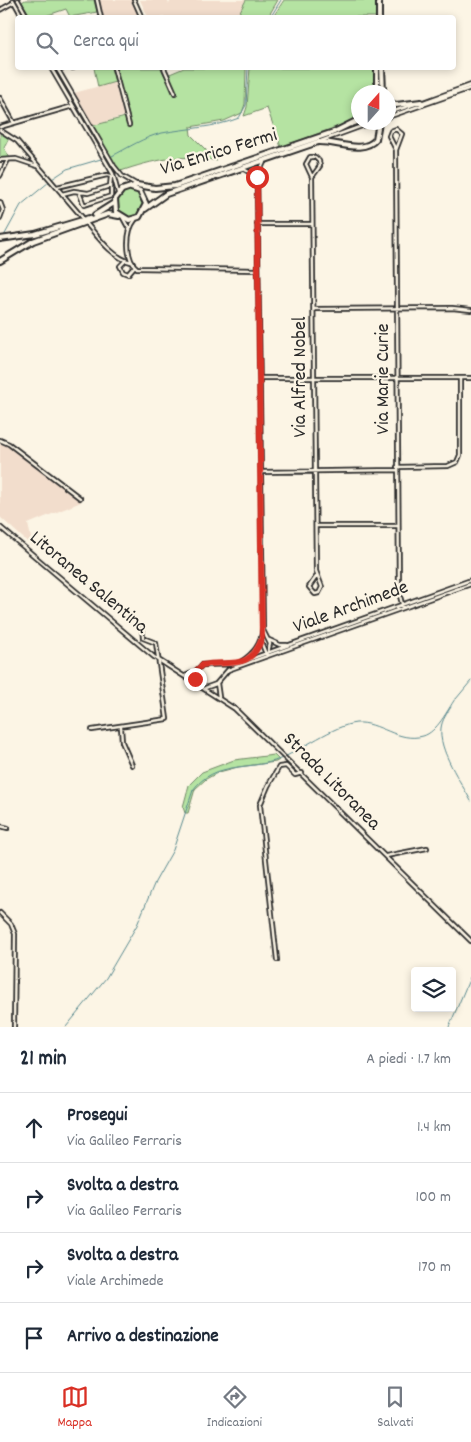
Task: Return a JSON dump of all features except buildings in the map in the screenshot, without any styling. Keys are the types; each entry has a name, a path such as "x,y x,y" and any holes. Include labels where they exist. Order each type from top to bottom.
{"main road":[{"path":"379,0 379,15"},
{"path":"379,70 379,85"},
{"path":"396,105 421,102"},
{"name":"Via Enrico Fermi","path":"137,185 155,188 175,186 351,124"},
{"path":"318,142 330,142 361,148 367,147 376,139 379,130"},
{"name":"Via Enrico Fermi","path":"145,209 166,194 318,142"},
{"path":"0,239 35,234 98,214 114,203 118,193 137,185 145,200 145,209 136,218 108,214 33,241 0,261"},
{"path":"131,188 140,192"},
{"path":"114,203 121,217"}],"street":[{"path":"18,0 26,15"},
{"path":"97,0 100,15"},
{"path":"134,0 141,15"},
{"path":"0,10 14,1 21,15"},
{"path":"52,70 113,174 118,193"},
{"name":"Via Enrico Fermi","path":"58,70 114,166 122,176 137,185"},
{"path":"62,77 66,70"},
{"path":"115,70 129,125"},
{"path":"165,70 175,93"},
{"path":"396,110 471,84"},
{"path":"396,114 471,88"},
{"path":"0,98 14,123"},
{"path":"0,128 73,106"},
{"path":"0,128 14,139 82,217"},
{"name":"Via Marie Curie","path":"396,150 389,136 391,131 396,129 402,134 396,150 397,468 399,592 402,606"},
{"name":"Via Enrico Fermi","path":"318,142 351,130"},
{"name":"Via Alfred Nobel","path":"312,177 320,166 319,161 315,157 310,157 306,164 312,177 315,309 316,576 322,587 319,593 315,594 309,587 316,576"},
{"path":"0,160 26,161 38,166"},
{"path":"0,176 8,160"},
{"path":"240,662 251,655 261,642 263,628 257,177 265,160"},
{"path":"242,168 257,177"},
{"path":"56,187 107,175 110,176 111,196 84,205 79,192"},
{"path":"62,194 88,193 111,185"},
{"path":"0,202 2,210 0,218"},
{"path":"121,217 129,230 131,262 134,266 144,270 258,270"},
{"path":"129,230 136,218"},
{"path":"86,223 105,244 125,261 131,262"},
{"path":"257,224 312,224"},
{"path":"125,261 120,266 125,273 131,272 134,266"},
{"path":"315,309 452,308 471,310"},
{"path":"260,378 471,378"},
{"path":"261,472 448,466 457,462 460,456 460,378"},
{"path":"0,440 80,498"},
{"path":"316,526 398,526"},
{"name":"Litoranea Salentina","path":"0,527 158,660"},
{"name":"Viale Archimede","path":"203,688 211,687 218,682 228,670 289,645 471,582"},
{"name":"Viale Archimede","path":"184,676 195,672 207,664 226,665 267,654 402,606"},
{"path":"92,730 167,719 156,643 143,638 142,627"},
{"path":"263,628 268,639 267,654"},
{"path":"268,639 280,645 289,645"},
{"path":"261,642 267,654"},
{"name":"Strada Litoranea","path":"158,660 235,709 471,941"},
{"path":"195,672 196,683"},
{"path":"218,682 219,698"},
{"path":"121,727 122,742 132,765"},
{"path":"277,960 260,805 279,767 286,766 295,775 302,773"},
{"path":"0,826 8,828"},
{"path":"386,856 428,848"},
{"path":"0,913 10,924 15,934 14,1027"}],"shaded area":[{"path":"98,0 131,0 138,15 102,15"},
{"path":"140,0 167,0 169,4 171,0 246,0 238,15 147,15"},
{"path":"115,82 124,116 92,126 74,93"},
{"path":"0,442 8,446 81,502 28,524 33,547 0,517"}],"green space":[{"path":"25,0 94,0 97,12 69,15 66,9 48,15 30,15 22,2"},
{"path":"246,0 278,0 269,15 238,15"},
{"path":"284,0 376,0 376,15 274,15"},
{"path":"94,70 112,70 115,82 98,87"},
{"path":"117,70 162,70 165,76 179,70 246,70 245,104 242,113 224,121 190,127 191,135 217,161 192,158 168,159 121,171 92,126 129,116"},
{"path":"250,70 376,70 376,85 351,85 351,122 281,147 267,108 244,116 247,107"},
{"path":"0,132 9,138 4,148 10,158 0,158"},
{"path":"130,189 140,193 144,203 140,213 130,217 120,213 116,203 120,193"},
{"path":"274,755 279,760 276,762 238,767 219,772 206,779 195,789 188,813 185,813 183,807 189,785 202,772 234,760"}],"waterway":[{"path":"272,15 281,0"},
{"path":"112,156 155,135 211,126 239,118 246,105 248,70"},
{"path":"52,179 67,169 101,159"},
{"path":"4,236 21,205 49,182"},
{"path":"456,699 471,681"},
{"path":"66,1027 106,978 137,925 155,882 173,850 193,790 202,781 222,770 269,763 280,759 337,728 356,723 373,725 405,737 423,736 437,726 455,699"},
{"path":"451,707 442,722 441,737 451,766 471,801"},
{"path":"449,1027 471,975"}],"route":[{"path":"195,679 195,672 202,665 226,665 240,662 251,655 262,638 257,177"}]}
